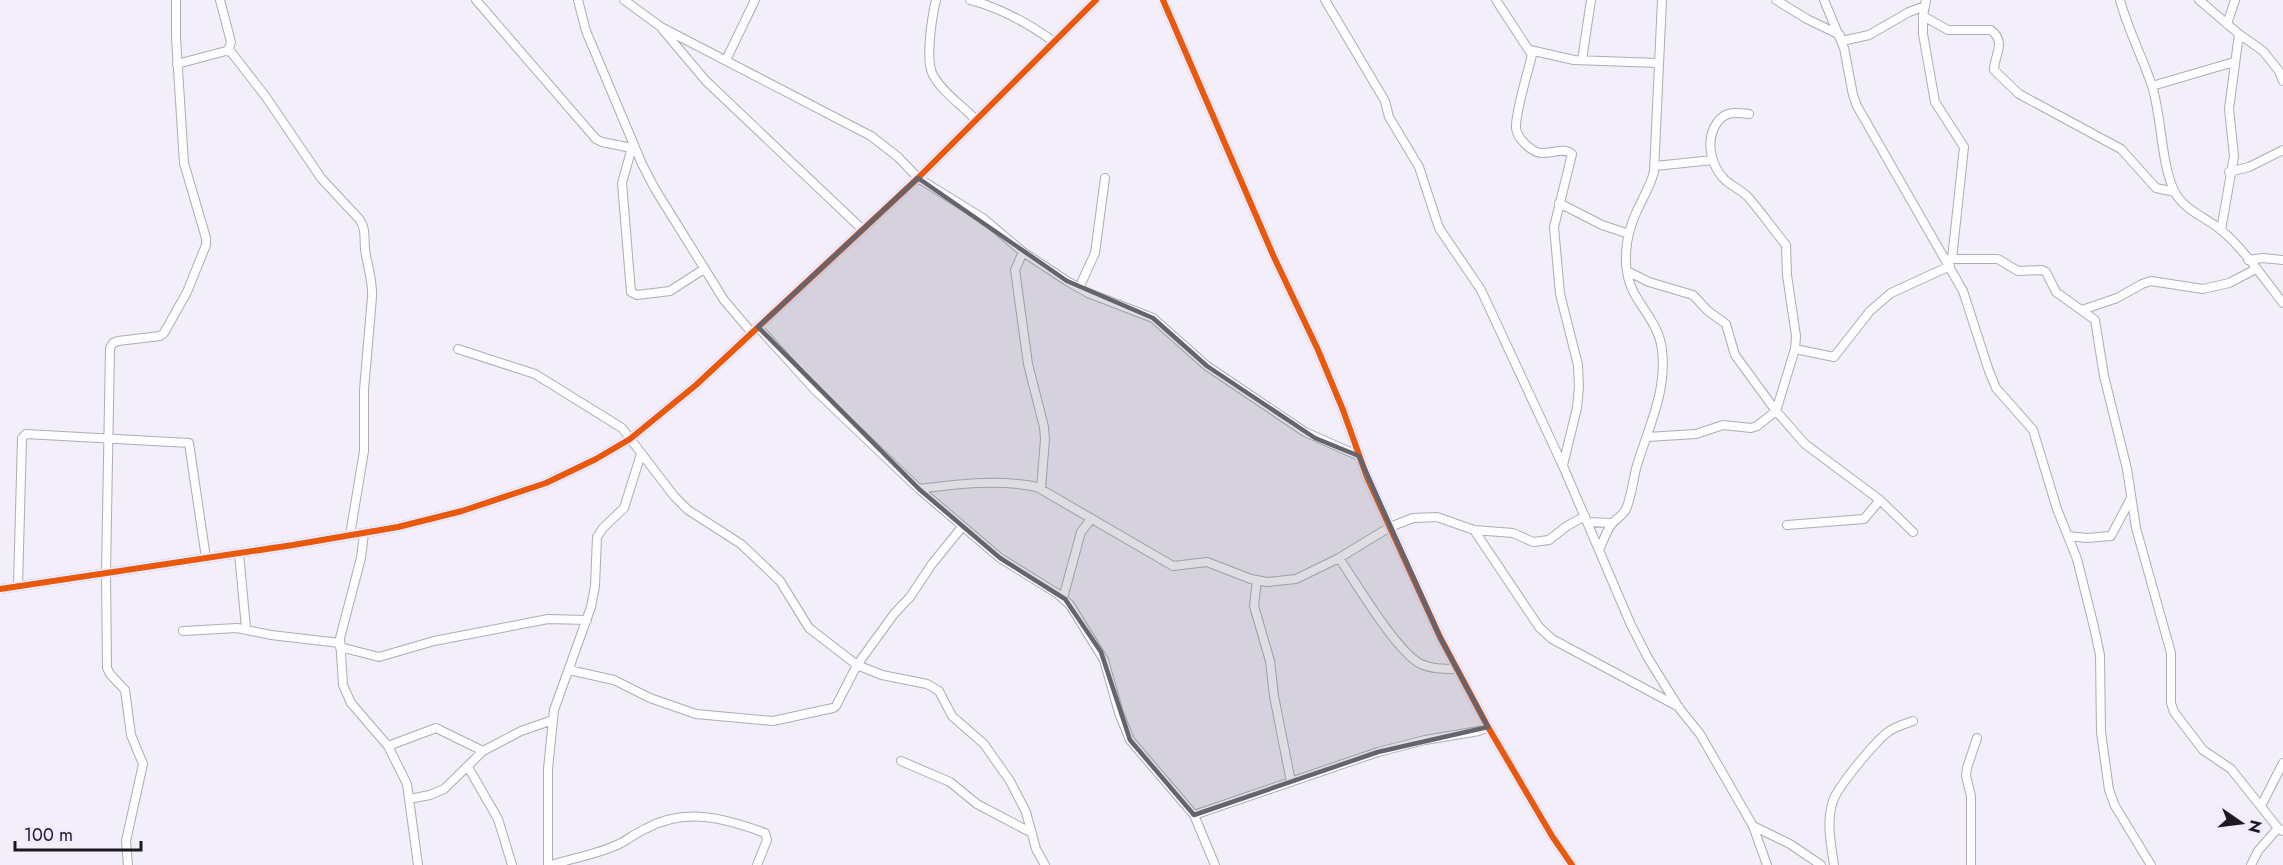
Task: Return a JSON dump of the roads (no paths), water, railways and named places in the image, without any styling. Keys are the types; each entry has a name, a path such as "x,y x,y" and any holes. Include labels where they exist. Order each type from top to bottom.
{"street":[{"path":"128,865 126,841 143,764 131,735 125,690 107,668 106,573 110,348 118,341 160,336 164,333 187,292 206,245 206,231 184,163 177,64 176,0"},
{"path":"220,0 231,42 228,51"},
{"path":"476,0 596,139 602,142 633,146"},
{"path":"578,0 586,31 633,146 655,189 724,300 822,397 962,527 1000,558 1063,598 1101,652 1119,713 1130,740 1194,815 1215,865"},
{"path":"624,0 661,27 871,136 898,157 918,177 984,219 1023,252 1079,288 1153,318 1207,366 1305,432 1359,456"},
{"path":"726,60 756,0"},
{"path":"936,0 929,38 931,70 933,76 976,120"},
{"path":"970,0 1000,10 1029,25 1054,42"},
{"path":"0,589 398,527 462,511 546,483 596,459 630,439 696,386 918,177 1096,0"},
{"path":"1163,0 1273,255 1318,350 1359,456 1390,527 1456,669 1552,836 1572,865"},
{"path":"1325,0 1385,101 1389,117 1415,158 1439,228 1481,290 1563,466 1648,658 1679,708 1700,734 1753,825 1767,865"},
{"path":"1496,0 1532,55 1516,130 1532,150 1537,152 1564,151 1572,154 1554,226 1560,294 1578,365 1579,387 1577,408 1563,466"},
{"path":"1582,60 1591,0"},
{"path":"1599,550 1612,523 1626,511 1658,405 1663,374 1662,349 1658,334 1634,293 1626,271 1629,234 1635,214 1651,183 1655,166 1662,0"},
{"path":"1776,0 1841,38 1869,35 1926,3"},
{"path":"1824,0 1841,38 1857,106 1949,261 1966,300 1996,388 2033,430 2057,509 2077,559 2100,655 2101,732 2109,790 2115,806 2151,865"},
{"path":"2120,0 2126,26 2152,86 2162,142 2175,192 2184,206 2221,230 2283,303"},
{"path":"2199,0 2263,51 2279,71 2283,81"},
{"path":"2227,24 2235,0"},
{"path":"1926,3 1923,16 1925,53 1935,102 1964,147 1949,261"},
{"path":"1923,16 1948,30 1991,30 1999,41 2000,47 1994,70 2019,94 2121,149 2156,188 2175,192"},
{"path":"661,27 706,81 862,230"},
{"path":"2221,230 2229,172 2234,156 2229,109 2239,34"},
{"path":"177,64 228,51"},
{"path":"228,51 266,97 321,178 360,220 364,228 365,248 373,286 364,390 364,451 350,535"},
{"path":"1530,51 1582,60 1659,63"},
{"path":"2152,86 2234,62"},
{"path":"1647,437 1696,434 1723,425 1751,428 1776,411 1795,349 1796,336 1786,275 1786,245 1746,195 1724,179 1713,160 1710,142 1715,125 1722,116 1732,112 1749,114"},
{"path":"633,146 622,183 631,292 637,295 670,291 704,269"},
{"path":"2229,172 2249,167 2283,150"},
{"path":"1655,166 1713,160"},
{"path":"1079,288 1095,253 1106,178"},
{"path":"1559,203 1602,225 1629,234"},
{"path":"1023,252 1015,270 1028,364 1044,427 1041,489"},
{"path":"2248,260 2263,258 2283,260"},
{"path":"1795,349 1834,357 1870,311 1891,293 1949,261 1998,259 2018,271 2042,270 2046,272 2056,292 2095,320 2104,376 2132,497 2136,528 2171,653 2171,703 2174,712 2203,750 2231,769 2281,830 2258,851 2251,865"},
{"path":"2082,310 2117,298 2151,281 2203,289 2229,283 2256,269"},
{"path":"1626,271 1649,282 1693,295 1726,324 1735,355 1776,411 1805,444 1880,500 1913,532"},
{"path":"458,349 542,378 622,428 674,496 688,510 741,544 780,581 815,634 857,665 882,675 927,684 935,688 952,716 984,744 1010,781 1026,812 1036,849 1045,865"},
{"path":"18,586 23,435 189,443 206,558"},
{"path":"641,454 624,508 597,537 595,586 587,620 559,694 553,720 548,769 550,865 620,844 653,825 699,815 765,833 767,840 757,865"},
{"path":"919,489 1012,484 1041,489 1173,566 1207,562 1257,580 1283,582 1296,579 1339,558 1390,527 1413,518 1437,517 1474,530 1491,533 1506,532 1533,542 1541,542 1586,519 1612,523"},
{"path":"2068,536 2087,538 2111,536 2132,497"},
{"path":"1787,525 1864,519 1880,500"},
{"path":"1063,598 1081,532 1091,519"},
{"path":"569,670 614,680 650,698 696,714 773,721 833,708 857,665 962,527"},
{"path":"1474,530 1539,627 1552,639 1679,708"},
{"path":"364,533 361,558 340,645 346,694 388,746 407,784 418,865"},
{"path":"239,553 246,628"},
{"path":"1339,558 1411,657 1433,668 1456,669"},
{"path":"1257,580 1254,606 1270,661 1274,696 1291,782"},
{"path":"183,631 246,628 271,635 297,636 340,645 379,657 434,641 548,619 587,620"},
{"path":"410,799 430,795 444,789 483,751 521,731 553,720"},
{"path":"1834,865 1829,832 1833,800 1839,789 1888,731 1913,721"},
{"path":"1194,815 1378,752 1479,731 1488,727"},
{"path":"388,746 436,728 483,751"},
{"path":"1971,865 1971,796 1966,768 1977,738"},
{"path":"901,761 950,782 977,804 1032,833"},
{"path":"2261,806 2283,763"},
{"path":"468,767 498,819 510,864"},
{"path":"1753,825 1790,844 1821,865"}]}
